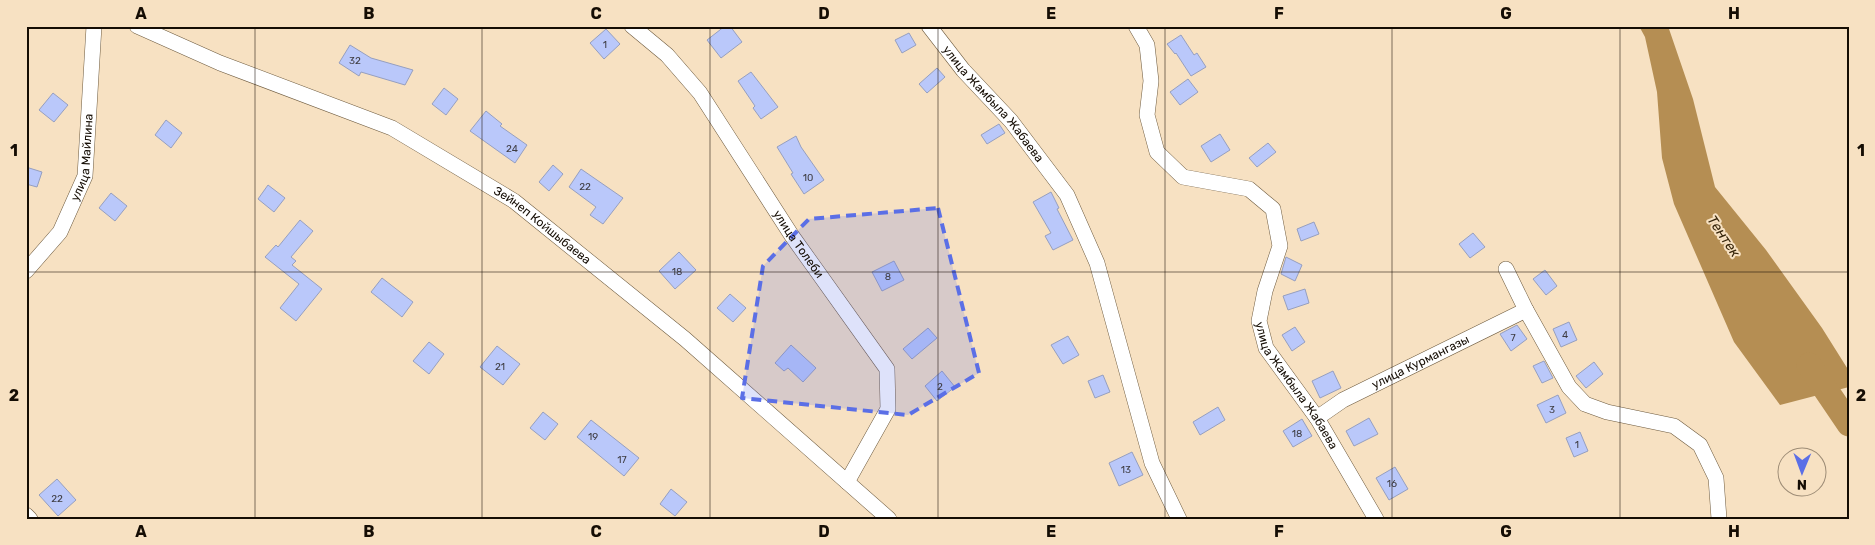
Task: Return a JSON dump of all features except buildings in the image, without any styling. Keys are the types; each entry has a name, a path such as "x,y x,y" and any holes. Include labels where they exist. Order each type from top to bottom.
{"street":[{"name":"улица Майлина","path":"26,271 60,232 85,176 94,26"},
{"name":"Зейнеп Койшыбаева","path":"137,26 220,63 392,128 514,201 685,338 889,519"},
{"name":"улица Толеби","path":"632,26 667,55 700,93 792,236 887,369 888,409 847,482"},
{"name":"улица Жамбыла Жабаева","path":"929,26 963,70 1011,121 1067,195 1097,263 1152,463 1179,519"},
{"name":"улица Жамбыла Жабаева","path":"1136,26 1147,44 1151,82 1147,115 1157,152 1183,177 1248,189 1273,209 1280,246 1265,291 1259,321 1266,348 1317,418 1376,519"},
{"path":"1506,268 1526,310 1569,387 1585,404 1607,412 1674,426 1700,445 1716,478 1719,519"},
{"name":"улица Курмангазы","path":"1317,418 1343,400 1526,310"},
{"path":"26,515 30,519"}],"highlighted area":[{"path":"938,208 979,373 908,415 742,398 763,266 809,219"}],"water":[{"path":"1639,26 1668,26 1693,99 1715,187 1766,250 1822,328 1849,371 1849,387 1780,405 1734,342 1674,204 1662,158 1657,92 1645,37"}],"waterway":[{"name":"Тентек","path":"1809,365 1849,424"}]}
